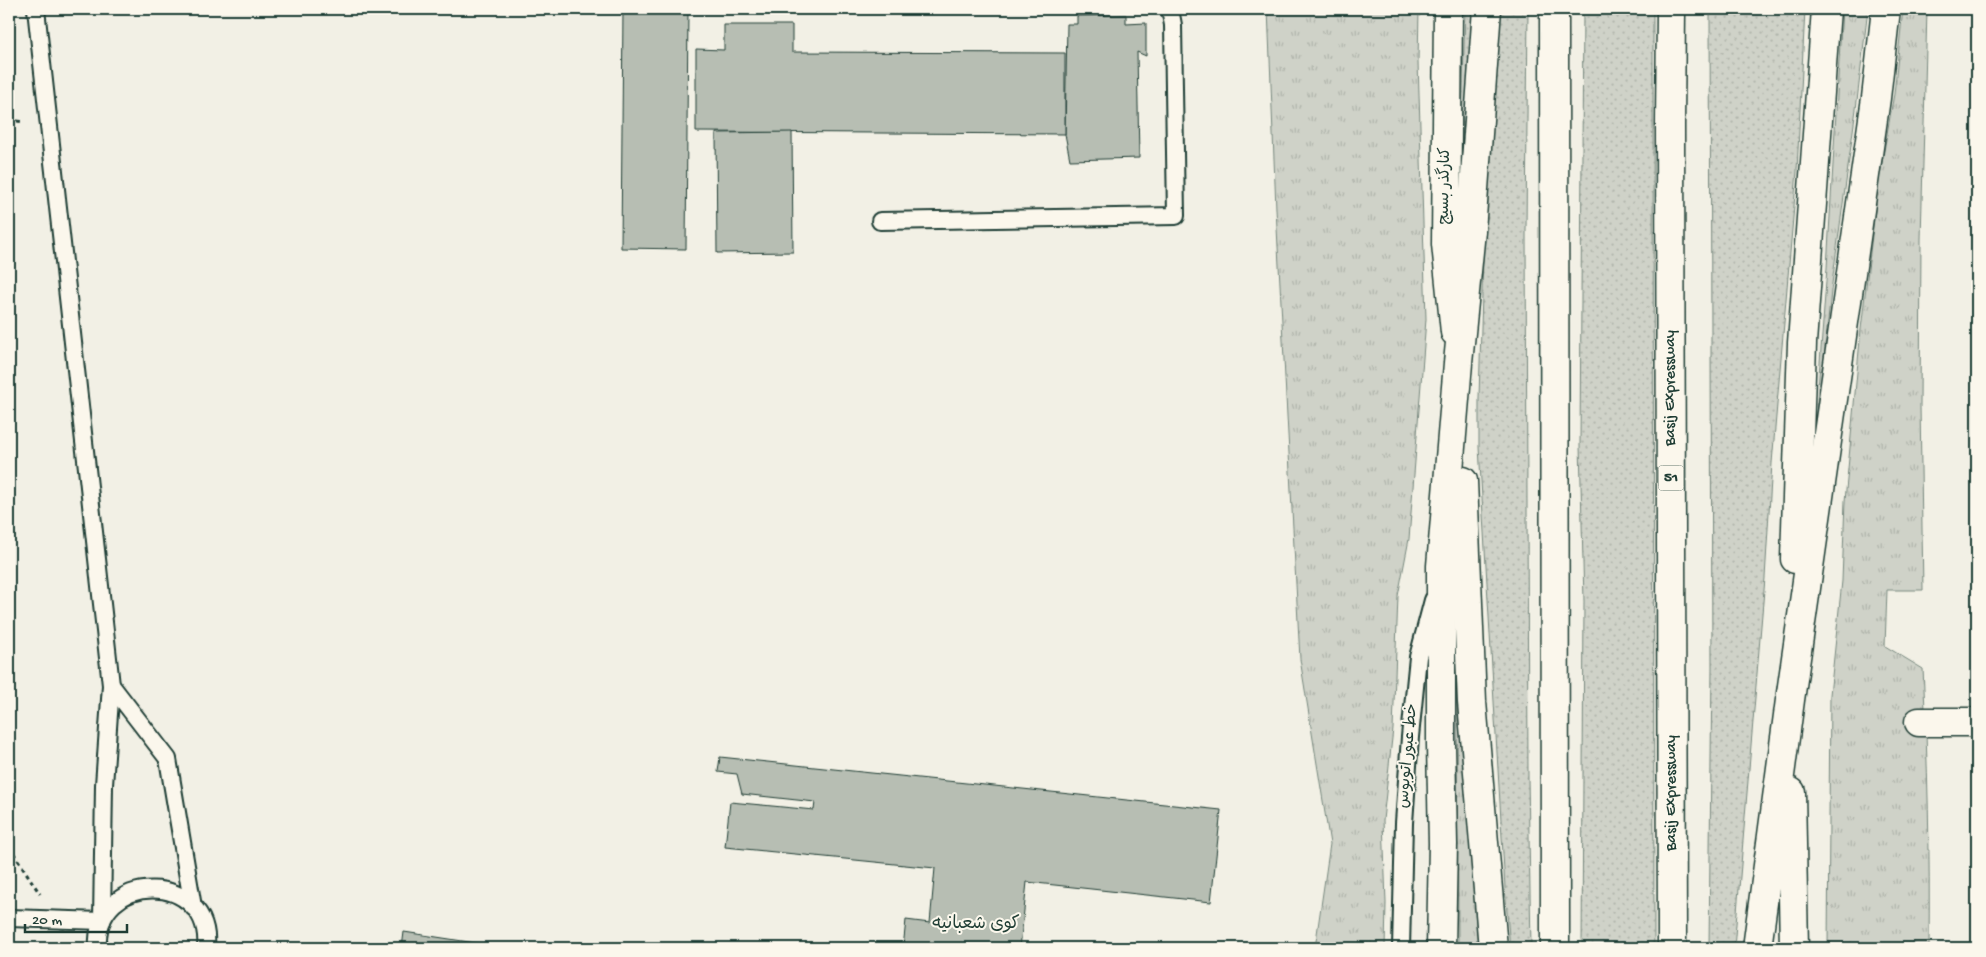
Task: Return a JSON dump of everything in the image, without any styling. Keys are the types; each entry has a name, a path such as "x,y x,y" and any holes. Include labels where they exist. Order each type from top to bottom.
{"main road":[{"name":"کنارگذر بسیج","path":"1448,9 1446,244 1458,363"},
{"path":"1441,948 1443,844 1441,566 1458,363 1472,231 1487,9"},
{"path":"1554,9 1555,948"},
{"name":"Basij Expressway","path":"1672,9 1670,165 1672,948"},
{"path":"1794,948 1790,700 1802,343 1826,9"},
{"path":"1757,948 1790,700 1876,98 1886,9"},
{"path":"1458,363 1472,702 1493,948"},
{"path":"1919,722 1977,722"}],"lane":[{"path":"36,9 111,685 104,785 102,921 98,948"},
{"path":"880,221 1176,216 1173,25 1170,9"},
{"name":"خط عبور اتوبوس","path":"1401,948 1404,823 1418,657 1441,566"},
{"path":"111,685 168,759 193,907"},
{"path":"102,921 112,906 126,895 144,889 162,889 179,896 193,907 203,922 207,939 206,948"},
{"path":"9,918 102,921"}],"path":[{"path":"9,846 56,920"}],"green space":[{"path":"1268,9 1419,9 1418,62 1426,319 1409,539 1398,596 1393,729 1383,820 1386,903 1385,948 1315,948 1330,844 1300,659 1276,209"},
{"path":"1465,9 1472,9 1459,242"},
{"path":"1499,9 1528,9 1526,230 1528,778 1531,948 1510,948 1479,447 1483,258"},
{"path":"1583,9 1653,9 1654,948 1582,948 1584,601 1580,445"},
{"path":"1710,9 1805,9 1797,171 1734,948 1709,948 1712,667"},
{"path":"1842,9 1868,9 1831,291 1811,484 1827,268"},
{"path":"1903,9 1927,9 1921,239 1920,406 1923,590 1887,590 1885,646 1923,669 1928,808 1929,948 1828,948 1830,695 1842,581 1845,501 1861,329 1878,185 1894,94"},
{"path":"1457,685 1478,948 1458,948"}],"building":[{"path":"623,9 688,9 686,249 621,248"},
{"path":"1126,15 1126,24 1146,23 1146,56 1137,52 1139,158 1070,160 1065,134 1067,24 1077,24 1077,16"},
{"path":"724,25 792,25 792,52 1065,53 1065,134 696,132 696,49 724,50"},
{"path":"792,132 793,252 717,253 716,133"},
{"path":"720,757 1221,810 1211,902 1027,882 1020,948 903,948 906,920 930,923 935,868 725,847 730,802 814,810 815,802 742,794 737,774 718,772"},
{"path":"404,932 508,948 402,948"}],"district":[{"name":"کوی شعبانیه","path":"976,924"}]}
